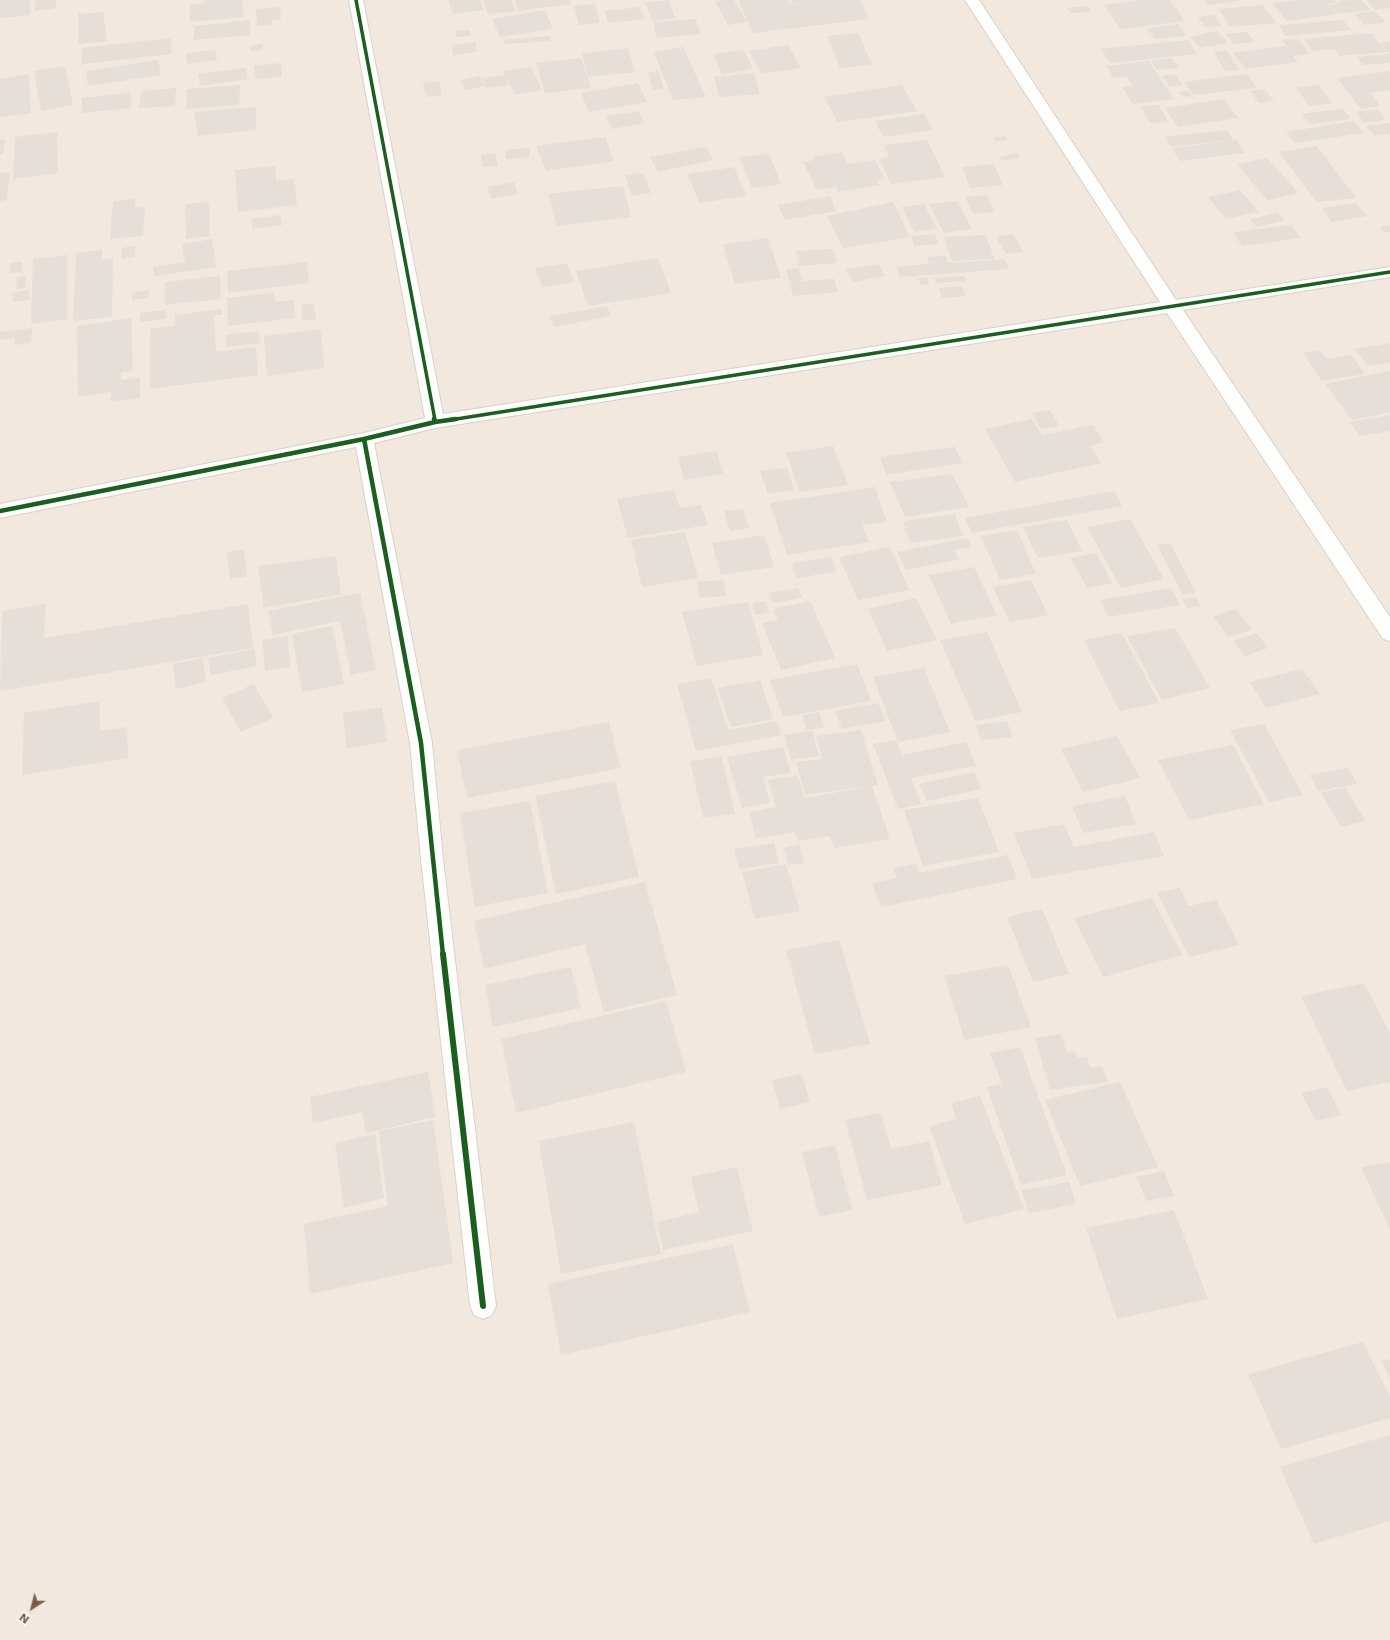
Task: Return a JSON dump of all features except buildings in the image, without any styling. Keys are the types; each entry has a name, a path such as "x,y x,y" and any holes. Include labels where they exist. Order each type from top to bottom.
{"street":[{"path":"356,0 435,422"},
{"path":"972,0 1171,306 1390,633"},
{"path":"0,511 364,439 435,422 1390,272"},
{"path":"364,439 421,743 432,859 483,1306"}],"shaded area":[{"path":"0,0 1390,0 1390,1640 0,1640"}],"cycle path":[{"path":"356,0 435,422"},
{"path":"0,511 364,439 435,422 1390,272"},
{"path":"364,439 421,743 432,859 483,1306"}]}
